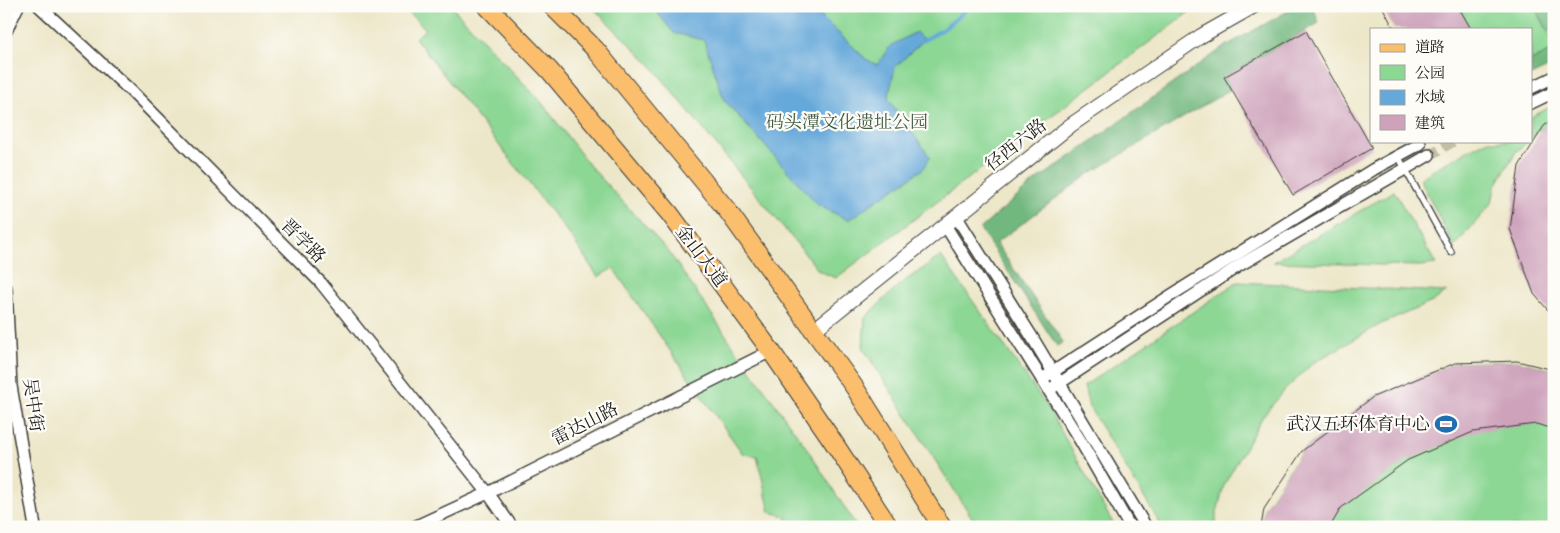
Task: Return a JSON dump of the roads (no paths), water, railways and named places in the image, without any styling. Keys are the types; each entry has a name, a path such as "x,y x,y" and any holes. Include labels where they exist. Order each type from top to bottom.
{"main road":[{"name":"金山大道","path":"487,6 550,71 664,207 771,351 889,527"},
{"path":"552,6 595,49 727,210 855,388 942,527"}],"street":[{"path":"6,31 18,6"},
{"name":"晋学路","path":"39,6 131,91 321,283 488,493 512,527"},
{"name":"径西六路","path":"814,330 1071,125 1201,36 1254,6"},
{"path":"1532,88 1554,77"},
{"path":"1532,103 1554,92"},
{"path":"1042,380 1366,174 1420,144"},
{"path":"1049,390 1240,265 1429,155"},
{"path":"950,220 1053,372 1146,527"},
{"path":"950,220 1042,380 1080,440 1130,527"},
{"name":"吴中街","path":"6,288 12,386 35,527"},
{"name":"雷达山路","path":"414,527 488,493 771,351"}],"lane":[{"path":"1398,156 1451,252"}],"water":[{"path":"652,6 810,6 866,59 877,65 890,46 916,32 924,40 895,67 888,99 930,157 923,169 848,220 818,205 724,100 704,40 674,33"}],"waterway":[{"path":"924,40 942,30 971,6"}],"tunnel":[{"path":"1429,155 1452,142"}],"place":[{"name":"武汉五环体育中心","path":"1446,424"}],"park label":[{"name":"码头潭文化遗址公园","path":"847,122"}]}
